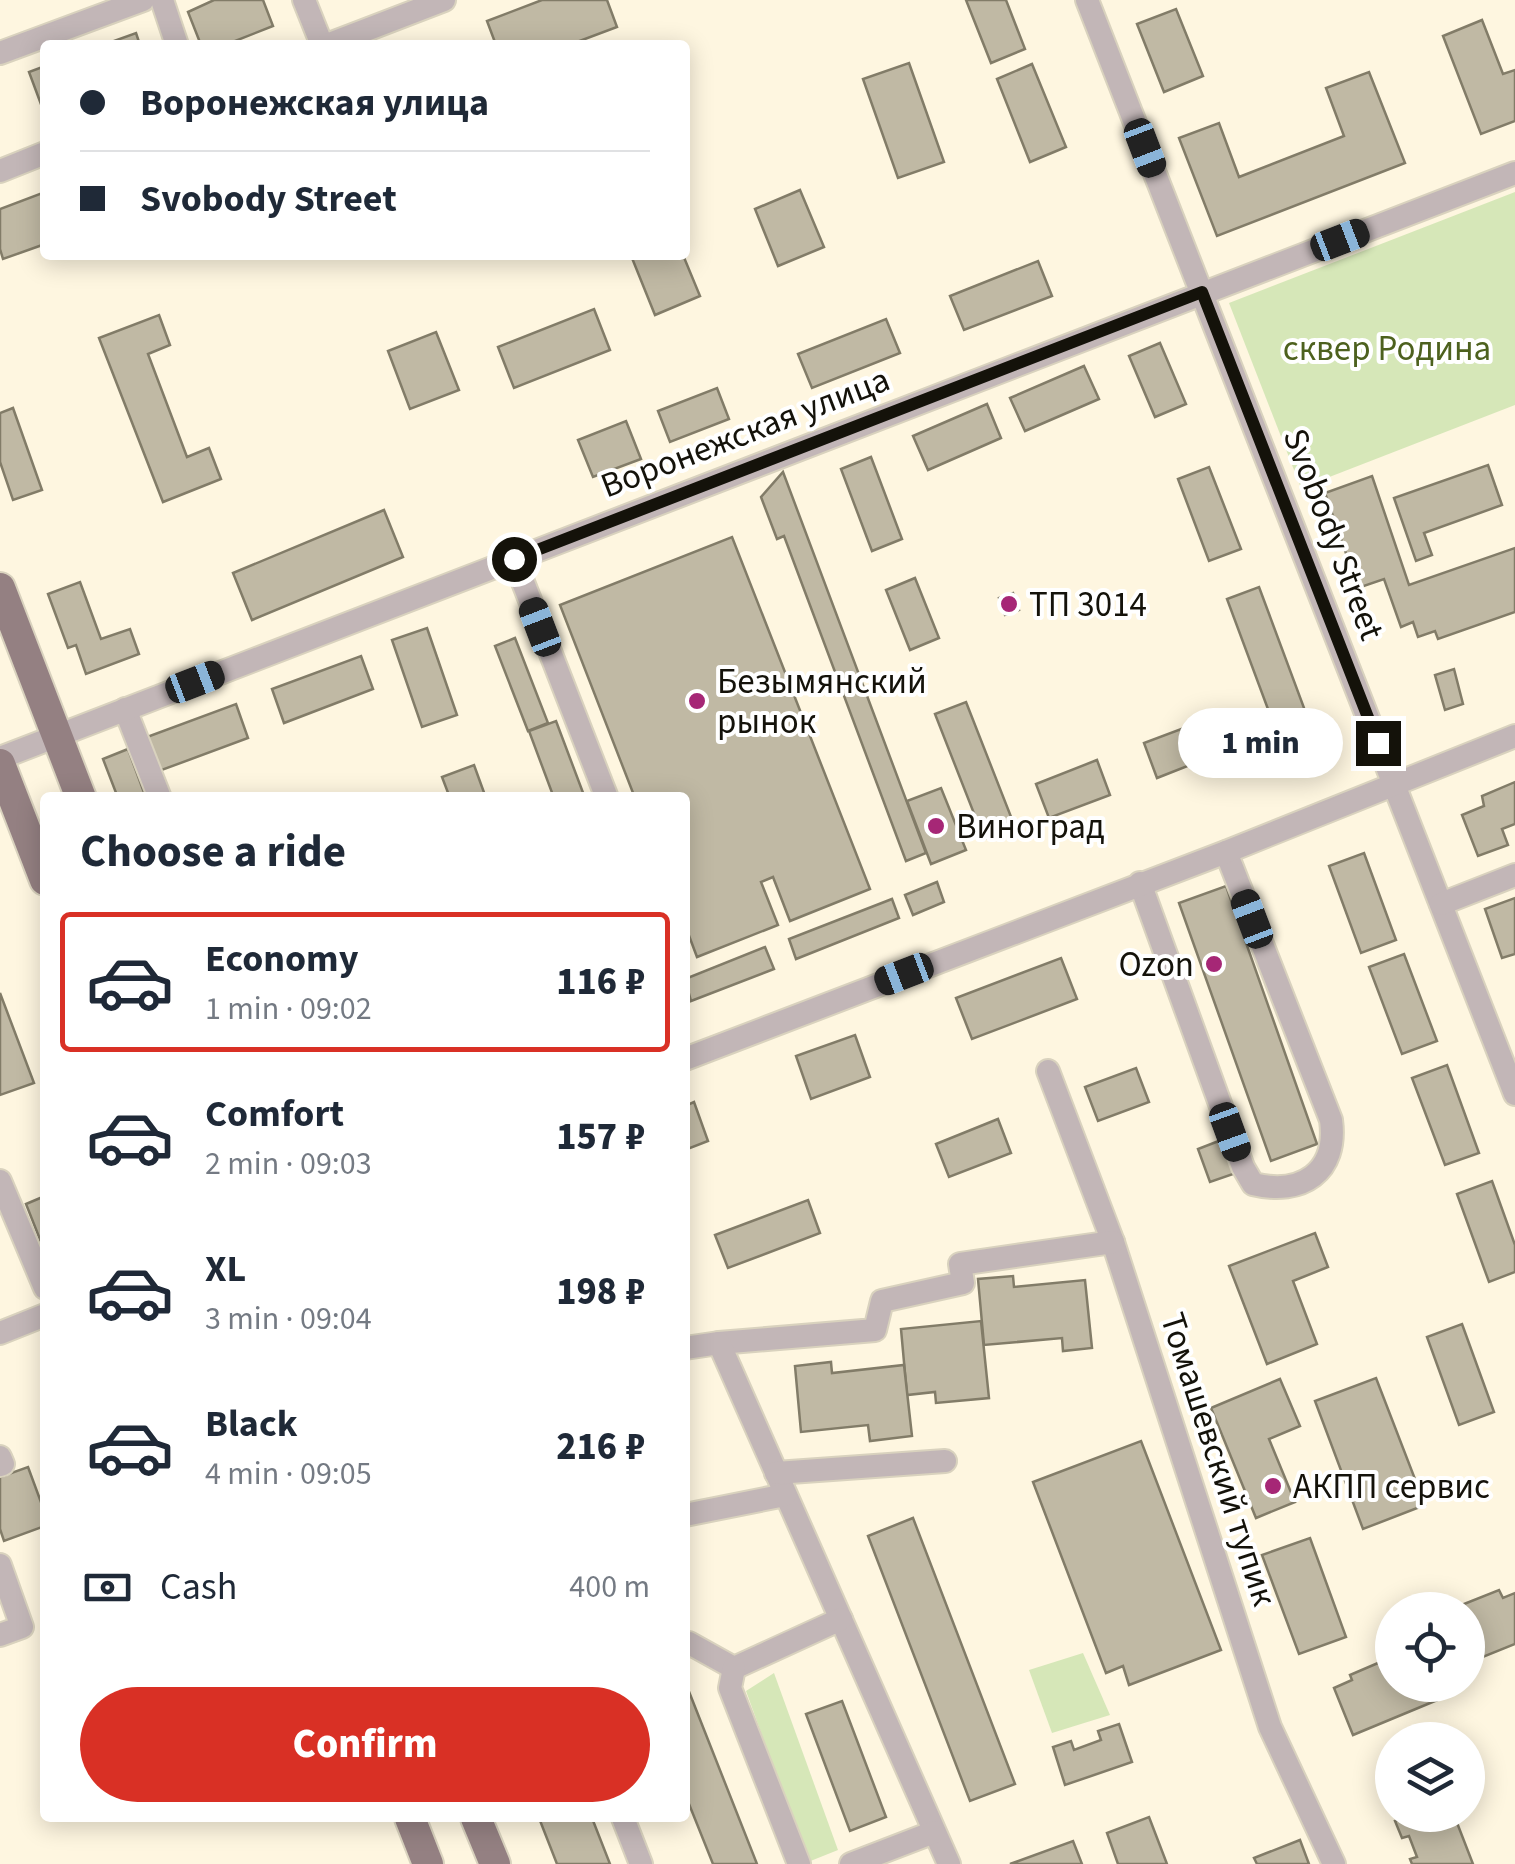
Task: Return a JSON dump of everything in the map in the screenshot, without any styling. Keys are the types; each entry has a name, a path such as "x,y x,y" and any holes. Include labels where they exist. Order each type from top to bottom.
{"main road":[{"path":"0,588 79,792"},
{"path":"0,761 40,867"},
{"path":"412,1822 428,1864"},
{"path":"478,1822 494,1864"}],"street":[{"path":"0,53 143,0"},
{"path":"162,0 175,40"},
{"path":"304,0 322,40"},
{"path":"337,40 444,0"},
{"name":"Svobody Street","path":"1087,0 1515,1094"},
{"path":"0,171 40,156"},
{"name":"Воронежская улица","path":"0,761 1515,172"},
{"path":"514,559 605,792"},
{"path":"124,710 158,792"},
{"path":"690,1057 1226,852 1515,736"},
{"path":"1140,883 1243,1168 1253,1184 1270,1188 1309,1181 1334,1141 1331,1120 1226,852"},
{"path":"1441,904 1515,875"},
{"name":"Томашевский тупик","path":"1048,1071 1113,1242 1270,1727 1334,1864"},
{"path":"0,1180 40,1276"},
{"path":"690,1347 875,1330 882,1301 963,1283 960,1264 1113,1242"},
{"path":"0,1332 40,1316"},
{"path":"720,1343 949,1864"},
{"path":"0,1457 0,1466"},
{"path":"690,1513 780,1484 946,1461"},
{"path":"0,1565 22,1627 0,1635"},
{"path":"734,1668 841,1620"},
{"path":"690,1644 734,1668"},
{"path":"734,1668 730,1688 799,1864"},
{"path":"625,1822 641,1864"},
{"path":"851,1864 934,1832"}],"green space":[{"name":"сквер Родина","path":"1515,192 1515,405 1301,488 1229,303"},
{"path":"1083,1653 1110,1715 1052,1733 1029,1670"},
{"path":"774,1673 838,1850 808,1862 746,1691"}],"building":[{"path":"214,0 263,0 273,26 238,40 199,40 188,12"},
{"path":"542,0 607,0 617,27 582,40 494,40 487,21"},
{"path":"966,0 1006,0 1025,49 991,63"},
{"path":"1176,9 1203,76 1164,92 1137,24"},
{"path":"1482,20 1503,74 1515,70 1515,121 1481,134 1443,36"},
{"path":"136,33 138,40 117,40"},
{"path":"909,63 944,162 898,178 863,79"},
{"path":"1032,64 1066,147 1030,162 997,79"},
{"path":"40,68 40,102 29,72"},
{"path":"1369,72 1405,163 1217,236 1179,138 1219,123 1239,177 1344,136 1326,88"},
{"path":"800,190 824,247 778,266 755,209"},
{"path":"40,194 40,246 3,259 0,209"},
{"path":"633,260 685,260 700,296 655,315"},
{"path":"1038,261 1052,296 964,330 950,296"},
{"path":"594,309 610,350 514,388 498,347"},
{"path":"159,315 170,345 148,354 187,457 209,448 221,479 163,502 99,338"},
{"path":"886,319 900,353 812,388 798,354"},
{"path":"436,332 459,390 410,409 388,351"},
{"path":"1160,343 1186,404 1155,417 1129,356"},
{"path":"1084,366 1099,399 1025,431 1010,398"},
{"path":"717,388 729,419 670,442 658,411"},
{"path":"987,404 1001,438 928,470 913,436"},
{"path":"13,408 42,490 13,500 0,462 0,413"},
{"path":"626,421 641,459 593,477 578,440"},
{"path":"871,457 902,539 872,551 841,469"},
{"path":"1488,465 1502,505 1424,533 1432,555 1416,561 1394,498"},
{"path":"1209,467 1241,549 1209,561 1178,479"},
{"path":"783,472 926,853 906,861 784,536 777,539 761,497"},
{"path":"1372,476 1409,585 1515,548 1515,612 1438,639 1435,631 1418,637 1413,622 1401,627 1384,579 1358,588 1325,493"},
{"path":"384,510 403,557 252,620 233,573"},
{"name":"Безымянский рынок","path":"732,537 870,889 790,921 773,877 761,882 778,925 697,957 690,938 690,792 633,792 560,605"},
{"path":"915,578 939,638 910,650 886,590"},
{"path":"80,582 101,639 130,629 139,654 86,674 76,645 68,648 48,594"},
{"path":"1259,587 1307,716 1275,728 1227,599"},
{"name":"ТП 3014","path":"1013,593 1019,610 1005,615 999,598"},
{"path":"427,628 457,715 422,727 392,640"},
{"path":"515,638 548,723 528,731 495,646"},
{"path":"361,656 373,689 284,723 272,689"},
{"path":"1454,669 1463,704 1445,710 1435,675"},
{"path":"966,702 1015,827 984,839 935,714"},
{"path":"236,704 248,738 159,771 147,737"},
{"path":"1205,720 1218,754 1157,778 1144,743"},
{"path":"556,721 583,792 552,792 529,731"},
{"path":"128,749 144,792 116,792 103,759"},
{"path":"1097,760 1110,795 1049,818 1036,784"},
{"path":"474,765 484,792 448,792 442,777"},
{"path":"1515,782 1515,824 1502,829 1508,845 1478,856 1462,815 1484,806 1482,796"},
{"name":"Виноград","path":"941,788 966,850 931,864 907,801"},
{"path":"1364,853 1396,940 1361,953 1329,866"},
{"path":"937,882 944,902 913,915 905,895"},
{"path":"1226,886 1317,1144 1271,1161 1179,903"},
{"path":"1515,898 1515,954 1502,958 1485,909"},
{"path":"892,899 899,918 796,959 789,939"},
{"path":"765,947 774,969 691,1001 690,977"},
{"path":"1404,954 1437,1041 1402,1054 1369,967"},
{"path":"1061,958 1077,999 972,1039 956,998"},
{"path":"0,993 34,1083 0,1095"},
{"path":"855,1035 870,1077 811,1099 796,1056"},
{"path":"1447,1065 1479,1153 1445,1165 1412,1078"},
{"path":"1136,1068 1149,1102 1098,1121 1085,1087"},
{"path":"694,1102 708,1141 690,1148 690,1104"},
{"path":"998,1119 1011,1153 949,1177 936,1144"},
{"path":"1224,1139 1236,1173 1210,1182 1198,1149"},
{"path":"1492,1181 1515,1245 1515,1272 1489,1282 1457,1194"},
{"path":"40,1198 40,1239 26,1204"},
{"path":"808,1200 820,1233 728,1268 715,1235"},
{"path":"1315,1233 1328,1267 1293,1281 1317,1344 1267,1364 1229,1266"},
{"path":"1013,1276 1014,1287 1085,1280 1092,1348 1063,1351 1062,1338 984,1345 978,1279"},
{"path":"981,1321 989,1398 936,1403 935,1392 907,1395 901,1329"},
{"path":"1462,1324 1494,1412 1459,1425 1427,1337"},
{"path":"831,1362 832,1373 904,1365 912,1436 870,1441 868,1425 801,1432 795,1366"},
{"path":"1376,1378 1425,1505 1363,1529 1315,1401"},
{"path":"1280,1379 1300,1426 1269,1439 1295,1502 1256,1518 1211,1408"},
{"path":"1141,1441 1221,1650 1129,1685 1123,1666 1106,1673 1033,1482"},
{"path":"28,1467 40,1499 40,1528 4,1541 0,1529 0,1477"},
{"path":"913,1518 1015,1784 970,1801 868,1536"},
{"path":"1310,1538 1346,1637 1299,1654 1262,1555"},
{"path":"1499,1590 1503,1598 1515,1593 1515,1644 1485,1656 1485,1596"},
{"path":"1375,1664 1375,1702 1433,1702 1384,1722 1375,1722 1375,1726 1353,1735 1334,1688 1352,1680 1350,1675"},
{"path":"690,1694 757,1864 713,1864 690,1806"},
{"path":"842,1701 886,1817 850,1831 806,1714"},
{"path":"1119,1724 1132,1762 1065,1785 1053,1747 1071,1741 1074,1750 1101,1740 1098,1731"},
{"path":"1149,1817 1167,1864 1118,1864 1107,1833"},
{"path":"541,1822 594,1822 610,1864 557,1864"},
{"path":"1400,1832 1461,1832 1473,1864 1412,1864 1410,1859 1417,1857 1409,1836 1402,1838"},
{"path":"1300,1840 1309,1864 1257,1864 1254,1858"},
{"path":"1073,1841 1082,1864 1010,1864"}],"place":[{"name":"ТП 3014","path":"1009,604"},
{"name":"Безымянский рынок","path":"697,701"},
{"name":"Виноград","path":"936,826"},
{"name":"Ozon","path":"1214,964"},
{"name":"АКПП сервис","path":"1273,1486"}],"route":[{"path":"514,559 1202,292 1378,743"}]}
